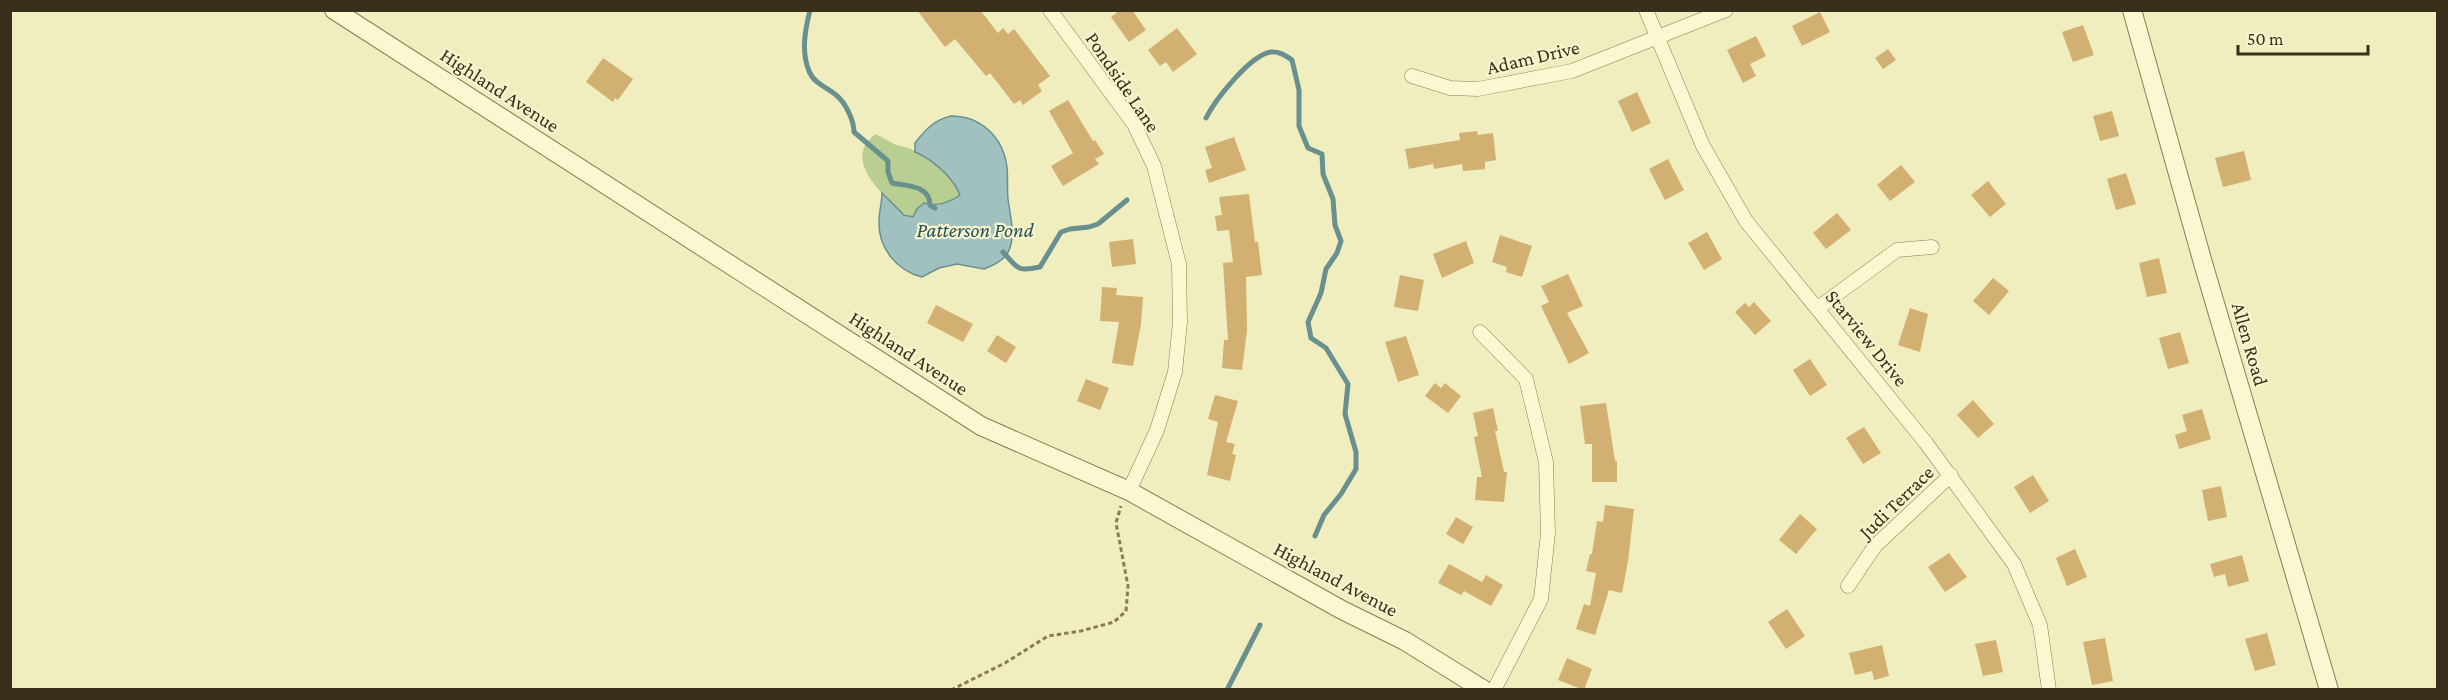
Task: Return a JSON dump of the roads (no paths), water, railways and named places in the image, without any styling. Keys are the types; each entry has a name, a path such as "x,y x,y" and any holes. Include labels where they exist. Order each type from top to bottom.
{"street":[{"name":"Highland Avenue","path":"334,10 981,426 1129,491 1342,610 1405,641 1484,690"},
{"name":"Pondside Lane","path":"1050,10 1134,124 1154,166 1179,264 1180,322 1175,372 1157,430 1129,491"},
{"name":"Starview Drive","path":"1646,10 1703,146 1746,221 1951,476 2014,564 2040,625 2049,690"},
{"name":"Adam Drive","path":"1412,76 1450,88 1478,89 1572,71 1726,10"},
{"name":"Allen Road","path":"2132,10 2203,263 2329,690"},
{"path":"1818,308 1897,250 1932,247"},
{"path":"1480,332 1526,379 1546,462 1548,533 1541,599 1494,690"},
{"name":"Judi Terrace","path":"1848,586 1875,546 1951,476"}],"water":[{"name":"Patterson Pond","path":"951,116 962,117 981,124 989,130 1001,146 1007,167 1012,241 1005,257 987,268 957,264 939,268 922,277 897,264 886,249 882,240 879,218 882,193 904,215 913,217 924,203 943,203 960,195 941,169 915,152 915,143 927,129"}],"waterway":[{"path":"810,10 804,49 811,75 843,103 851,118 854,132 888,161 888,172 892,183 922,190 929,198 930,205 935,208"},
{"path":"1206,118 1225,90 1253,61 1271,52 1282,54 1292,60 1299,90 1299,126 1308,148 1322,154 1323,174 1333,199 1335,225 1341,241 1337,253 1326,269 1321,293 1308,322 1311,338 1326,348 1348,384 1345,414 1356,452 1356,469 1341,494 1324,515 1315,536"},
{"path":"1003,252 1022,269 1040,267 1061,232 1098,224 1127,200"},
{"path":"1227,690 1260,625"}]}
